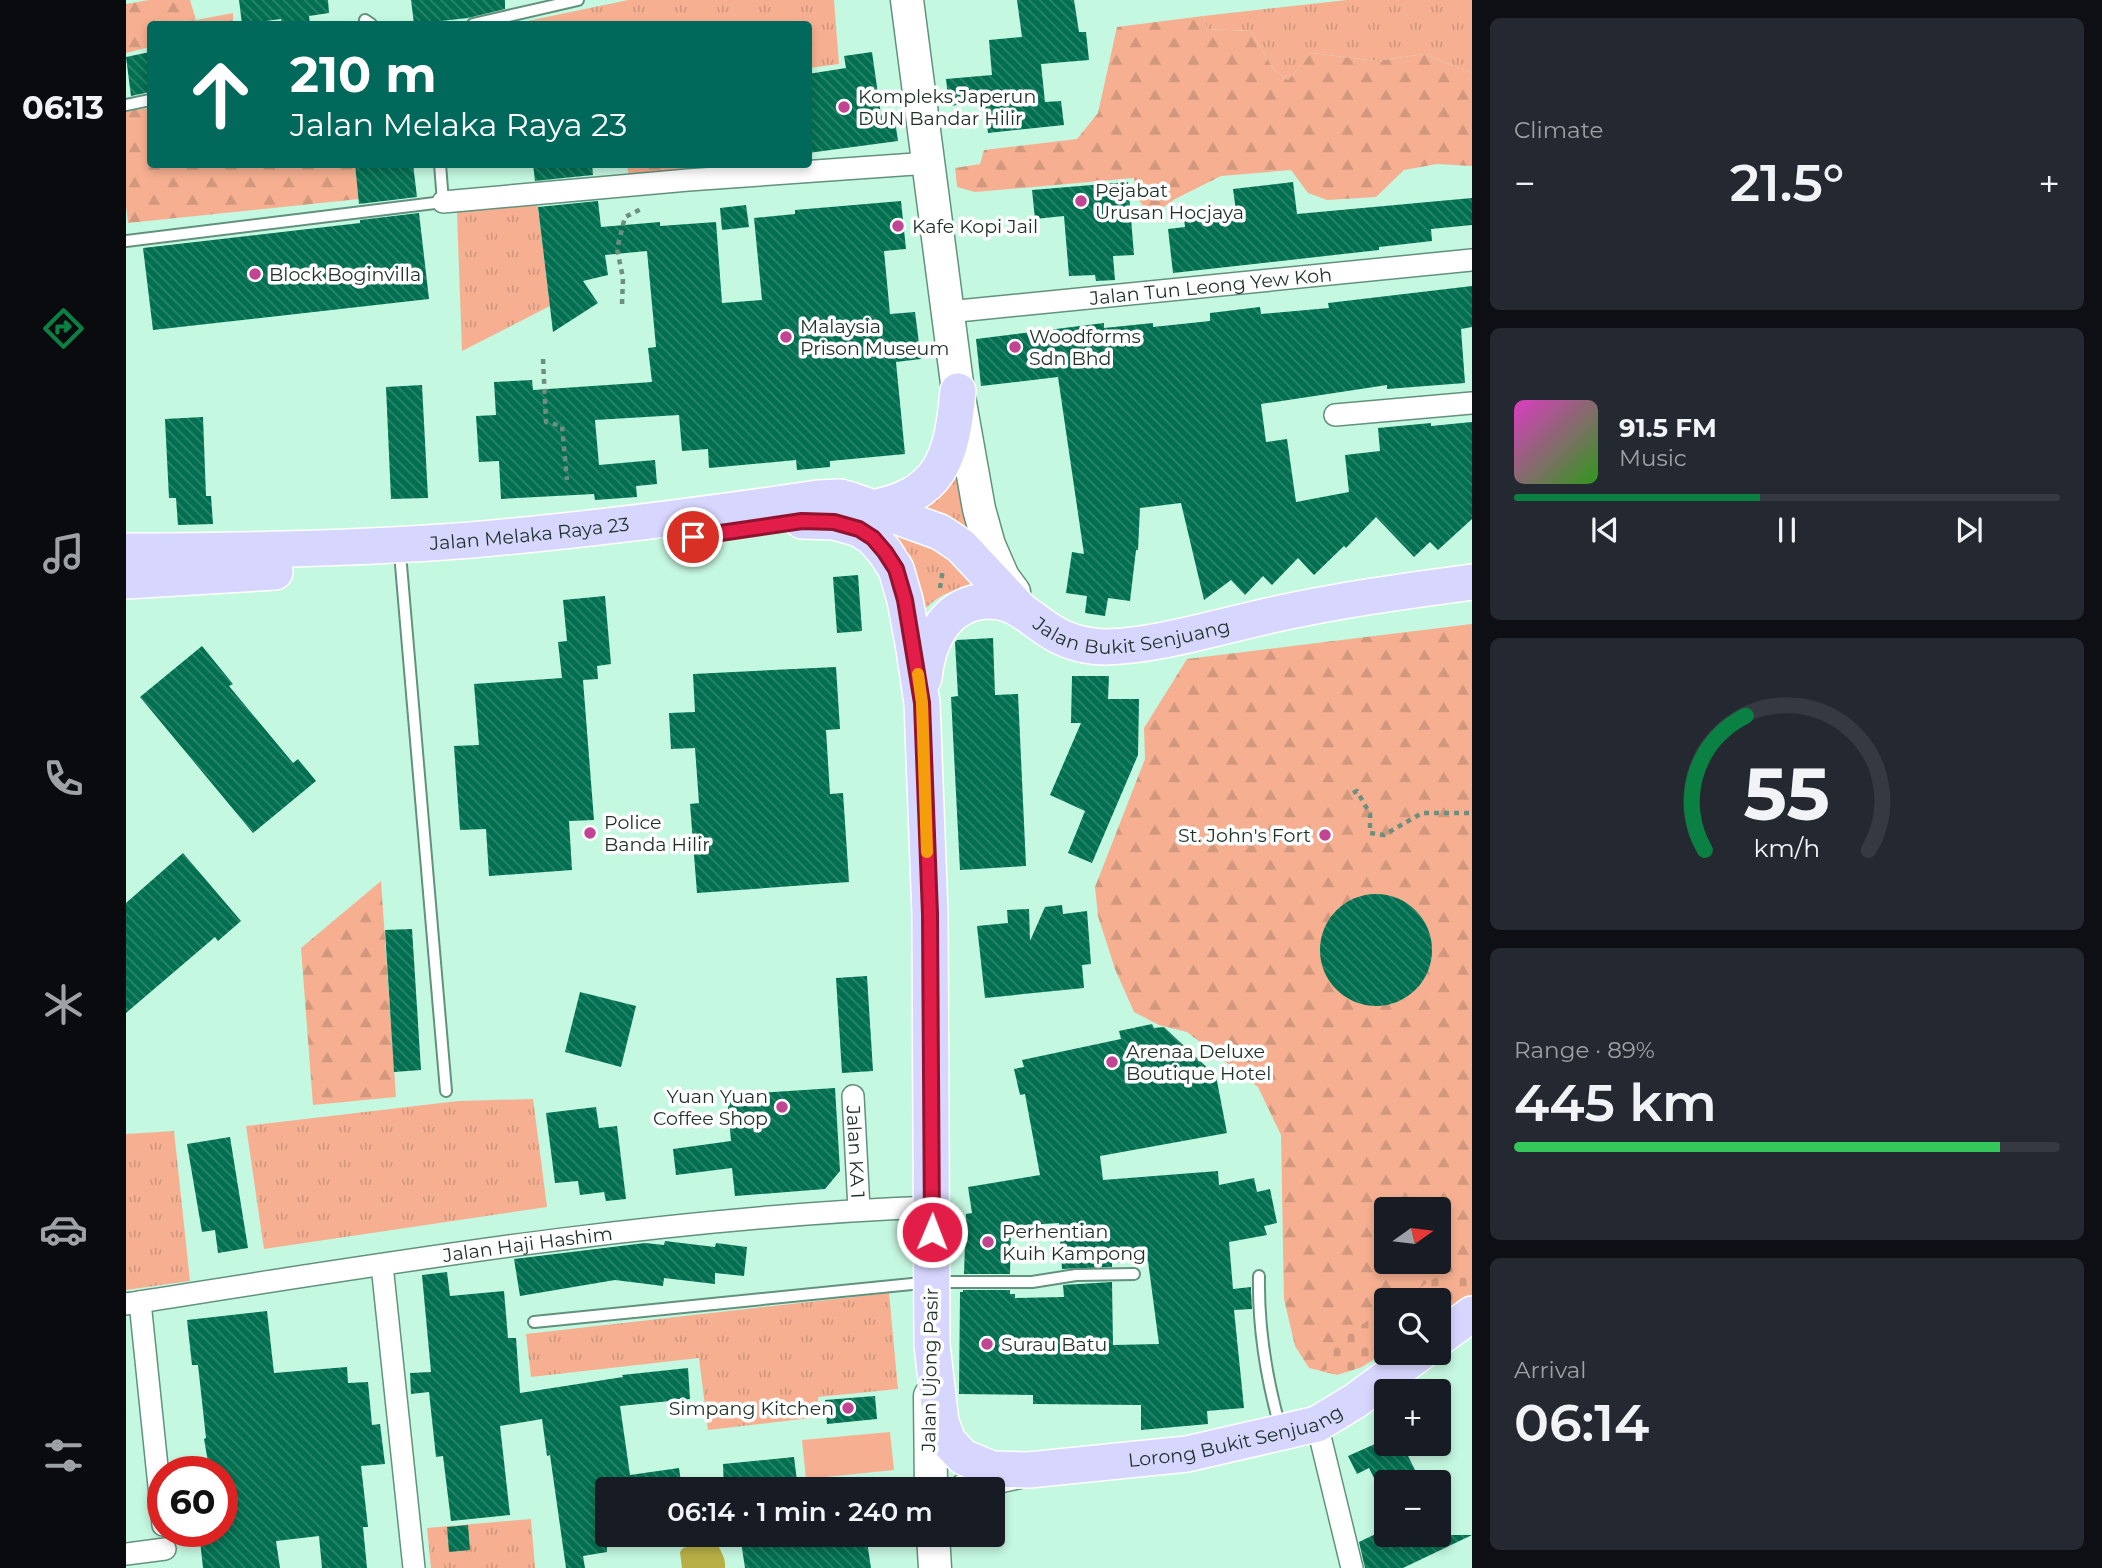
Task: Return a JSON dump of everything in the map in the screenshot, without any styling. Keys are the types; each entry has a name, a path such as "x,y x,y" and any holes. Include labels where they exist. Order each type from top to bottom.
{"main road":[{"name":"Jalan Bukit Senjuang","path":"907,0 958,391 979,509 989,545 1003,577 1027,613 1058,636 1077,643 1102,647 1142,644 1291,611 1472,582"},
{"path":"802,521 871,508 912,495 929,484 948,452 956,421 958,391"},
{"name":"Jalan Melaka Raya 23","path":"127,566 246,550 469,540 638,523 818,498 840,498 940,533 961,546 1027,613"},
{"name":"Jalan Melaka Raya 23","path":"127,566 401,565 619,547 802,521"},
{"name":"Jalan Ujong Pasir","path":"802,521 834,522 859,529 873,538 885,552 896,569 905,600 922,703 930,914 930,1477"},
{"path":"922,703 928,655 936,633 947,619 962,608 977,602 994,601 1027,613"},
{"path":"1451,1329 1472,1314"},
{"name":"Lorong Bukit Senjuang","path":"932,1345 941,1422 948,1441 963,1457 992,1469 1028,1470"},
{"name":"Lorong Bukit Senjuang","path":"997,1477 1028,1470 1187,1454 1317,1424 1355,1402 1404,1365"}],"street":[{"path":"443,202 688,180 929,163"},
{"name":"Jalan Tun Leong Yew Koh","path":"948,312 1472,260"},
{"path":"1335,415 1472,403"},
{"name":"Jalan KA 1","path":"853,1096 859,1209"},
{"name":"Jalan Haji Hashim","path":"133,1303 618,1232 859,1209 932,1207"},
{"path":"382,1265 414,1568"},
{"path":"133,1303 154,1456"},
{"path":"1317,1424 1352,1568"},
{"path":"126,1554 165,1549"}],"lane":[{"path":"486,21 578,0"},
{"path":"126,105 147,101"},
{"path":"126,241 443,202 440,168"},
{"path":"401,565 446,1091"},
{"path":"534,1322 932,1282 1032,1282 1076,1275 1134,1274"},
{"path":"1259,1276 1258,1317 1264,1357 1282,1433"}],"path":[{"path":"622,304 623,278 617,249 625,217 648,205"},
{"path":"543,359 546,422 562,426 567,480"},
{"path":"1353,793 1357,791 1370,814 1370,833 1384,835 1422,813 1472,813"}],"green space":[{"path":"149,0 190,0 196,20 233,13 233,21 147,21 147,48 126,53 126,4"},
{"path":"628,0 834,0 839,64 812,68 812,21 527,21"},
{"path":"1347,0 1472,0 1472,73 1424,54 1377,61 1311,53 1288,80 1274,70 1251,31 1207,29 1203,16"},
{"path":"1203,16 1207,29 1251,31 1274,70 1288,80 1311,53 1377,61 1424,54 1472,73 1472,166 1437,164 1404,170 1376,197 1327,200 1308,193 1291,170 1221,176 1175,199 1158,211 1147,210 1136,197 1134,178 975,192 957,187 955,168 980,164 984,150 1077,139 1098,113 1117,27"},
{"path":"147,108 147,168 355,168 359,199 128,223 126,111"},
{"path":"628,168 697,170 629,176"},
{"path":"537,201 550,306 462,351 457,213 461,209"},
{"path":"958,457 976,546 916,514"},
{"path":"889,526 923,533 981,587 962,589 940,597 920,615"},
{"path":"1472,624 1472,1295 1451,1298 1451,1288 1374,1288 1374,1359 1362,1367 1337,1375 1309,1368 1295,1346 1284,1299 1281,1135 1258,1087 1187,1032 1159,1025 1134,1012 1115,969 1098,916 1095,887 1145,759 1144,728 1187,659"},
{"path":"381,881 396,1097 313,1105 301,948"},
{"path":"533,1099 547,1207 264,1249 246,1126 458,1101"},
{"path":"174,1131 190,1281 126,1290 126,1134"},
{"path":"1472,1255 1472,1295 1451,1309 1451,1288 1419,1288 1442,1274 1451,1274 1451,1268"},
{"path":"889,1293 898,1389 818,1397 819,1417 708,1430 699,1358 531,1377 526,1334"},
{"path":"1374,1317 1374,1359 1347,1372 1320,1371 1342,1337"},
{"path":"890,1432 894,1470 806,1477 802,1440"},
{"path":"531,1519 535,1568 431,1568 427,1528"}],"shaded area":[{"path":"718,1547 725,1568 682,1568 680,1552 683,1548"}],"building":[{"path":"239,0 328,0 329,13 309,16 310,21 242,21"},
{"path":"411,0 505,0 505,9 468,18 414,21"},
{"path":"1017,0 1074,0 1079,32 1086,32 1089,60 1041,64 1045,102 1061,101 1064,125 988,133 984,102 949,106 946,79 992,75 989,40 1022,37"},
{"name":"Kompleks Japerun DUN Bandar Hilir","path":"872,52 881,115 894,114 898,141 812,152 812,73 846,68 844,56"},
{"path":"147,53 147,93 131,96 126,57"},
{"path":"355,168 413,168 417,197 359,204"},
{"path":"533,168 592,168 593,175 535,181"},
{"path":"1128,182 1134,255 1113,256 1115,280 1096,281 1095,275 1069,276 1064,216 1035,219 1032,190"},
{"path":"1293,182 1297,214 1472,198 1472,225 1431,229 1432,241 1379,247 1379,250 1173,273 1168,229 1185,227 1184,218 1236,211 1233,189"},
{"path":"598,201 601,227 660,222 660,226 716,222 722,303 762,300 754,218 795,214 795,210 901,201 906,249 884,251 890,314 915,312 921,359 896,362 905,454 830,461 830,467 797,470 796,460 709,468 708,449 682,451 679,415 595,420 599,465 655,460 657,484 636,486 637,497 595,500 594,494 501,499 499,461 479,462 476,416 496,415 494,382 532,380 533,390 652,382 648,348 656,347 647,251 605,255 608,275 583,281 598,303 553,332 538,207"},
{"path":"746,205 749,227 722,230 720,208"},
{"name":"Block Boginvilla","path":"419,213 429,299 153,330 143,248 360,223 360,220"},
{"path":"1472,286 1472,327 1461,329 1465,383 1387,389 1387,385 1261,404 1266,442 1287,439 1296,502 1349,492 1345,455 1380,451 1378,428 1472,422 1472,519 1438,550 1430,542 1414,557 1376,517 1346,548 1344,546 1314,575 1298,558 1272,585 1263,576 1245,595 1231,580 1204,600 1181,503 1140,508 1138,550 1130,601 1108,598 1105,616 1085,613 1087,596 1066,593 1072,552 1084,554 1058,377 981,386 976,339 1104,323 1104,328 1153,323 1153,327 1210,321 1210,313 1260,307 1261,314 1329,308 1328,303"},
{"path":"422,385 428,498 391,499 386,387"},
{"path":"203,417 206,496 211,496 213,524 178,525 176,498 169,498 165,419"},
{"path":"858,575 862,631 837,633 833,577"},
{"path":"605,596 611,664 597,666 598,679 583,680 594,820 569,821 572,870 489,876 486,829 460,830 454,746 479,745 474,684 562,678 558,642 567,641 563,600"},
{"path":"993,638 995,695 1018,694 1026,866 960,870 951,697 958,696 955,642"},
{"path":"202,646 233,684 229,686 293,763 298,759 316,781 253,833 140,697"},
{"path":"836,667 840,729 826,730 830,794 843,793 849,882 697,893 690,804 699,803 695,748 671,749 669,713 695,712 693,674"},
{"path":"1072,676 1109,676 1108,699 1139,699 1138,755 1092,863 1068,853 1085,811 1050,795 1081,723 1071,723"},
{"path":"183,853 241,921 218,941 215,937 126,1013 126,903"},
{"path":"1376,894 1397,899 1415,911 1427,929 1432,950 1427,971 1415,989 1397,1001 1376,1006 1355,1001 1337,989 1325,971 1320,950 1325,929 1337,911 1355,899"},
{"path":"1062,905 1063,914 1087,911 1091,964 1082,965 1084,988 985,998 977,926 1008,923 1007,910 1029,909 1030,941 1045,907"},
{"path":"412,929 421,1070 394,1072 385,930"},
{"path":"867,976 873,1071 842,1073 836,978"},
{"path":"580,992 636,1006 621,1067 565,1052"},
{"path":"1152,1024 1154,1028 1164,1027 1216,1076 1227,1133 1100,1156 1103,1180 1218,1171 1219,1185 1254,1178 1257,1192 1270,1189 1277,1223 1264,1226 1267,1235 1229,1242 1233,1289 1251,1287 1252,1309 1234,1310 1244,1408 1207,1411 1208,1424 1141,1430 1141,1405 1033,1404 1033,1395 959,1394 960,1292 963,1290 1010,1290 1010,1294 1015,1294 1015,1298 1064,1297 1063,1285 1112,1282 1113,1345 1159,1344 1148,1261 1112,1263 1112,1267 1062,1269 1059,1223 1011,1226 1010,1274 964,1274 966,1214 972,1213 968,1187 1040,1175 1025,1094 1020,1095 1014,1069 1024,1067 1022,1060 1121,1039 1119,1031"},
{"path":"835,1088 840,1171 825,1189 735,1196 732,1168 676,1175 673,1149 731,1141 727,1095"},
{"path":"596,1107 599,1128 617,1126 626,1199 606,1201 604,1192 580,1195 578,1181 555,1183 546,1113"},
{"path":"230,1137 248,1248 218,1253 215,1230 202,1232 187,1144"},
{"path":"665,1241 715,1247 716,1243 747,1247 744,1276 715,1273 715,1284 664,1278 663,1286 615,1280 520,1296 514,1259 645,1243 664,1245"},
{"path":"447,1272 450,1296 504,1291 508,1338 516,1338 520,1393 623,1377 622,1375 688,1368 690,1399 620,1406 630,1475 679,1468 680,1477 595,1477 595,1547 607,1547 607,1552 583,1556 585,1568 566,1568 550,1455 547,1456 542,1419 500,1426 510,1515 451,1521 443,1456 436,1457 429,1392 411,1394 410,1373 431,1372 422,1275"},
{"path":"267,1311 274,1373 347,1367 348,1383 368,1382 372,1425 380,1424 385,1464 361,1466 368,1527 363,1527 367,1568 322,1568 319,1536 276,1541 280,1568 203,1568 201,1547 238,1547 238,1456 207,1456 198,1365 192,1365 187,1320"},
{"path":"875,1396 877,1419 827,1424 825,1400"},
{"path":"1374,1444 1374,1456 1408,1456 1415,1470 1374,1470 1374,1478 1369,1468 1357,1474 1348,1456"},
{"path":"794,1457 796,1477 724,1477 723,1464"},
{"path":"468,1525 470,1550 449,1552 447,1527"},
{"path":"1374,1535 1374,1547 1447,1547 1403,1568 1365,1568 1359,1542"},
{"path":"1451,1535 1472,1535 1451,1545"},
{"path":"742,1547 868,1547 871,1568 745,1568"}],"slow traffic":[{"path":"918,674 922,703 927,852"}],"place":[{"name":"Kompleks Japerun DUN Bandar Hilir","path":"844,107"},
{"name":"Pejabat Urusan Hocjaya","path":"1081,201"},
{"name":"Kafe Kopi Jail","path":"898,226"},
{"name":"Block Boginvilla","path":"255,274"},
{"name":"Malaysia Prison Museum","path":"786,337"},
{"name":"Woodforms Sdn Bhd","path":"1015,347"},
{"name":"Police Banda Hilir","path":"590,833"},
{"name":"St. John's Fort","path":"1325,835"},
{"name":"Arenaa Deluxe Boutique Hotel","path":"1112,1062"},
{"name":"Yuan Yuan Coffee Shop","path":"782,1107"},
{"name":"Perhentian Kuih Kampong","path":"988,1242"},
{"name":"Surau Batu","path":"987,1344"},
{"name":"Simpang Kitchen","path":"848,1408"}],"route":[{"path":"693,537 802,521 834,522 859,529 873,538 896,569 905,600 922,703 930,914 932,1232"}]}
